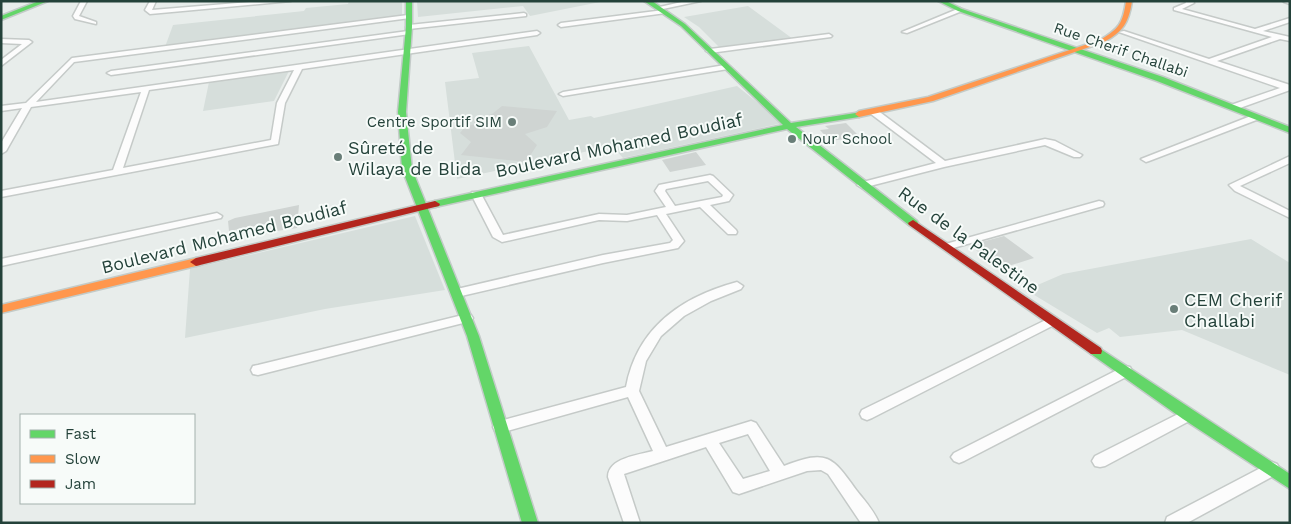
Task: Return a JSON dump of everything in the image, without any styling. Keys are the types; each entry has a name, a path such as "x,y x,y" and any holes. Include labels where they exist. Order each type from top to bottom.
{"street":[{"path":"1,18 45,1"},
{"path":"84,1 76,16 78,19 94,23"},
{"path":"153,1 148,10 150,12 207,5 288,1"},
{"path":"409,1 409,25 402,112 407,169 420,208 466,318 530,523"},
{"name":"Rue de la Palestine","path":"647,1 661,10 710,51 789,126 862,185 946,247 1052,321 1188,415 1290,482"},
{"path":"561,25 661,10 698,1"},
{"name":"Rue Cherif Challabi","path":"941,1 960,10 1160,79 1290,130"},
{"path":"1129,1 1126,24 1122,32 1289,87"},
{"path":"1188,1 1191,3 1176,8 1290,39"},
{"path":"1286,1 1290,2"},
{"path":"905,32 960,10"},
{"path":"1,151 29,104 72,60 346,24 409,25 524,15"},
{"path":"1254,30 1276,19"},
{"path":"1254,30 1290,20"},
{"path":"346,24 353,59"},
{"path":"111,73 349,40 409,25"},
{"name":"Boulevard Mohamed Boudiaf","path":"1,309 476,194 789,126 874,112 945,95 1102,41 1122,32"},
{"path":"1,109 537,33"},
{"path":"273,34 274,70"},
{"path":"710,51 829,36"},
{"path":"1211,61 1281,36"},
{"path":"1,41 29,42 1,64"},
{"path":"203,80 207,43"},
{"path":"1,194 275,142 282,103 299,67"},
{"path":"563,94 725,67"},
{"path":"1275,83 1290,78"},
{"path":"1234,108 1289,87"},
{"path":"117,172 146,88"},
{"path":"1277,92 1290,97"},
{"path":"874,112 943,164"},
{"path":"1146,159 1256,117"},
{"path":"862,185 943,164 1048,142 1077,155"},
{"path":"1290,158 1234,185 1238,189 1290,215"},
{"path":"457,293 622,255 674,246 679,241 665,210 660,191 662,187 710,178 728,196 725,199 665,210 627,218 599,217 502,239 498,237 476,194"},
{"path":"702,203 732,232"},
{"path":"946,247 1099,204"},
{"path":"1,263 217,216"},
{"path":"662,454 632,391 638,362 652,338 671,318 687,306 737,286"},
{"path":"258,370 466,318"},
{"path":"867,414 1052,321"},
{"path":"960,457 1125,371"},
{"path":"500,427 632,391"},
{"path":"1100,460 1188,415"},
{"path":"632,523 616,477 616,471 621,466 751,427 781,474"},
{"path":"709,439 739,487 817,462 828,465 833,469 871,523"},
{"path":"1173,522 1272,469"}],"shaded area":[{"path":"349,1 402,1 402,16 165,47 173,25 304,11 306,8 348,4"},
{"path":"417,1 605,1 530,16 523,6 418,17"},
{"path":"748,6 793,39 720,48 699,27 684,17"},
{"path":"529,46 569,120 591,116 594,118 737,86 783,123 623,158 612,146 457,179 445,82 479,78 472,53"},
{"path":"289,71 274,101 203,111 209,82"},
{"path":"415,216 445,290 325,309 185,338 190,269"},
{"name":"CEM Cherif Challabi","path":"1251,239 1290,263 1290,375 1182,330 1120,337 1109,328 1097,333 1026,290 1063,274"}],"building":[{"path":"502,106 557,111 547,127 525,134 537,145 526,162 461,155 471,142 460,133 465,127 475,124 473,119 492,114"},
{"path":"846,123 860,137 830,141 820,130 829,129 825,126"},
{"path":"696,152 706,165 670,172 662,160"},
{"path":"299,205 297,228 270,232 272,223 229,231 228,221 235,218"},
{"path":"1004,236 1034,258 999,269 970,245"}],"traffic: fast":[{"path":"1,18 45,1"},
{"path":"409,1 409,27 402,112 407,169 473,336 530,523"},
{"path":"647,1 683,25 789,126 913,223"},
{"path":"941,1 960,10 1160,79 1290,130"},
{"path":"435,204 789,126 859,114"},
{"path":"1096,351 1188,415 1290,482"}],"traffic: slow":[{"path":"859,114 930,99 1102,41 1123,26 1127,16 1129,1"},
{"path":"1,309 196,262"}],"traffic: jam":[{"path":"196,262 435,204"},
{"path":"913,223 1096,351"}],"place":[{"name":"Centre Sportif SIM","path":"512,122"},
{"name":"Nour School","path":"792,139"},
{"name":"Sûreté de Wilaya de Blida","path":"338,157"},
{"name":"CEM Cherif Challabi","path":"1174,309"}]}
